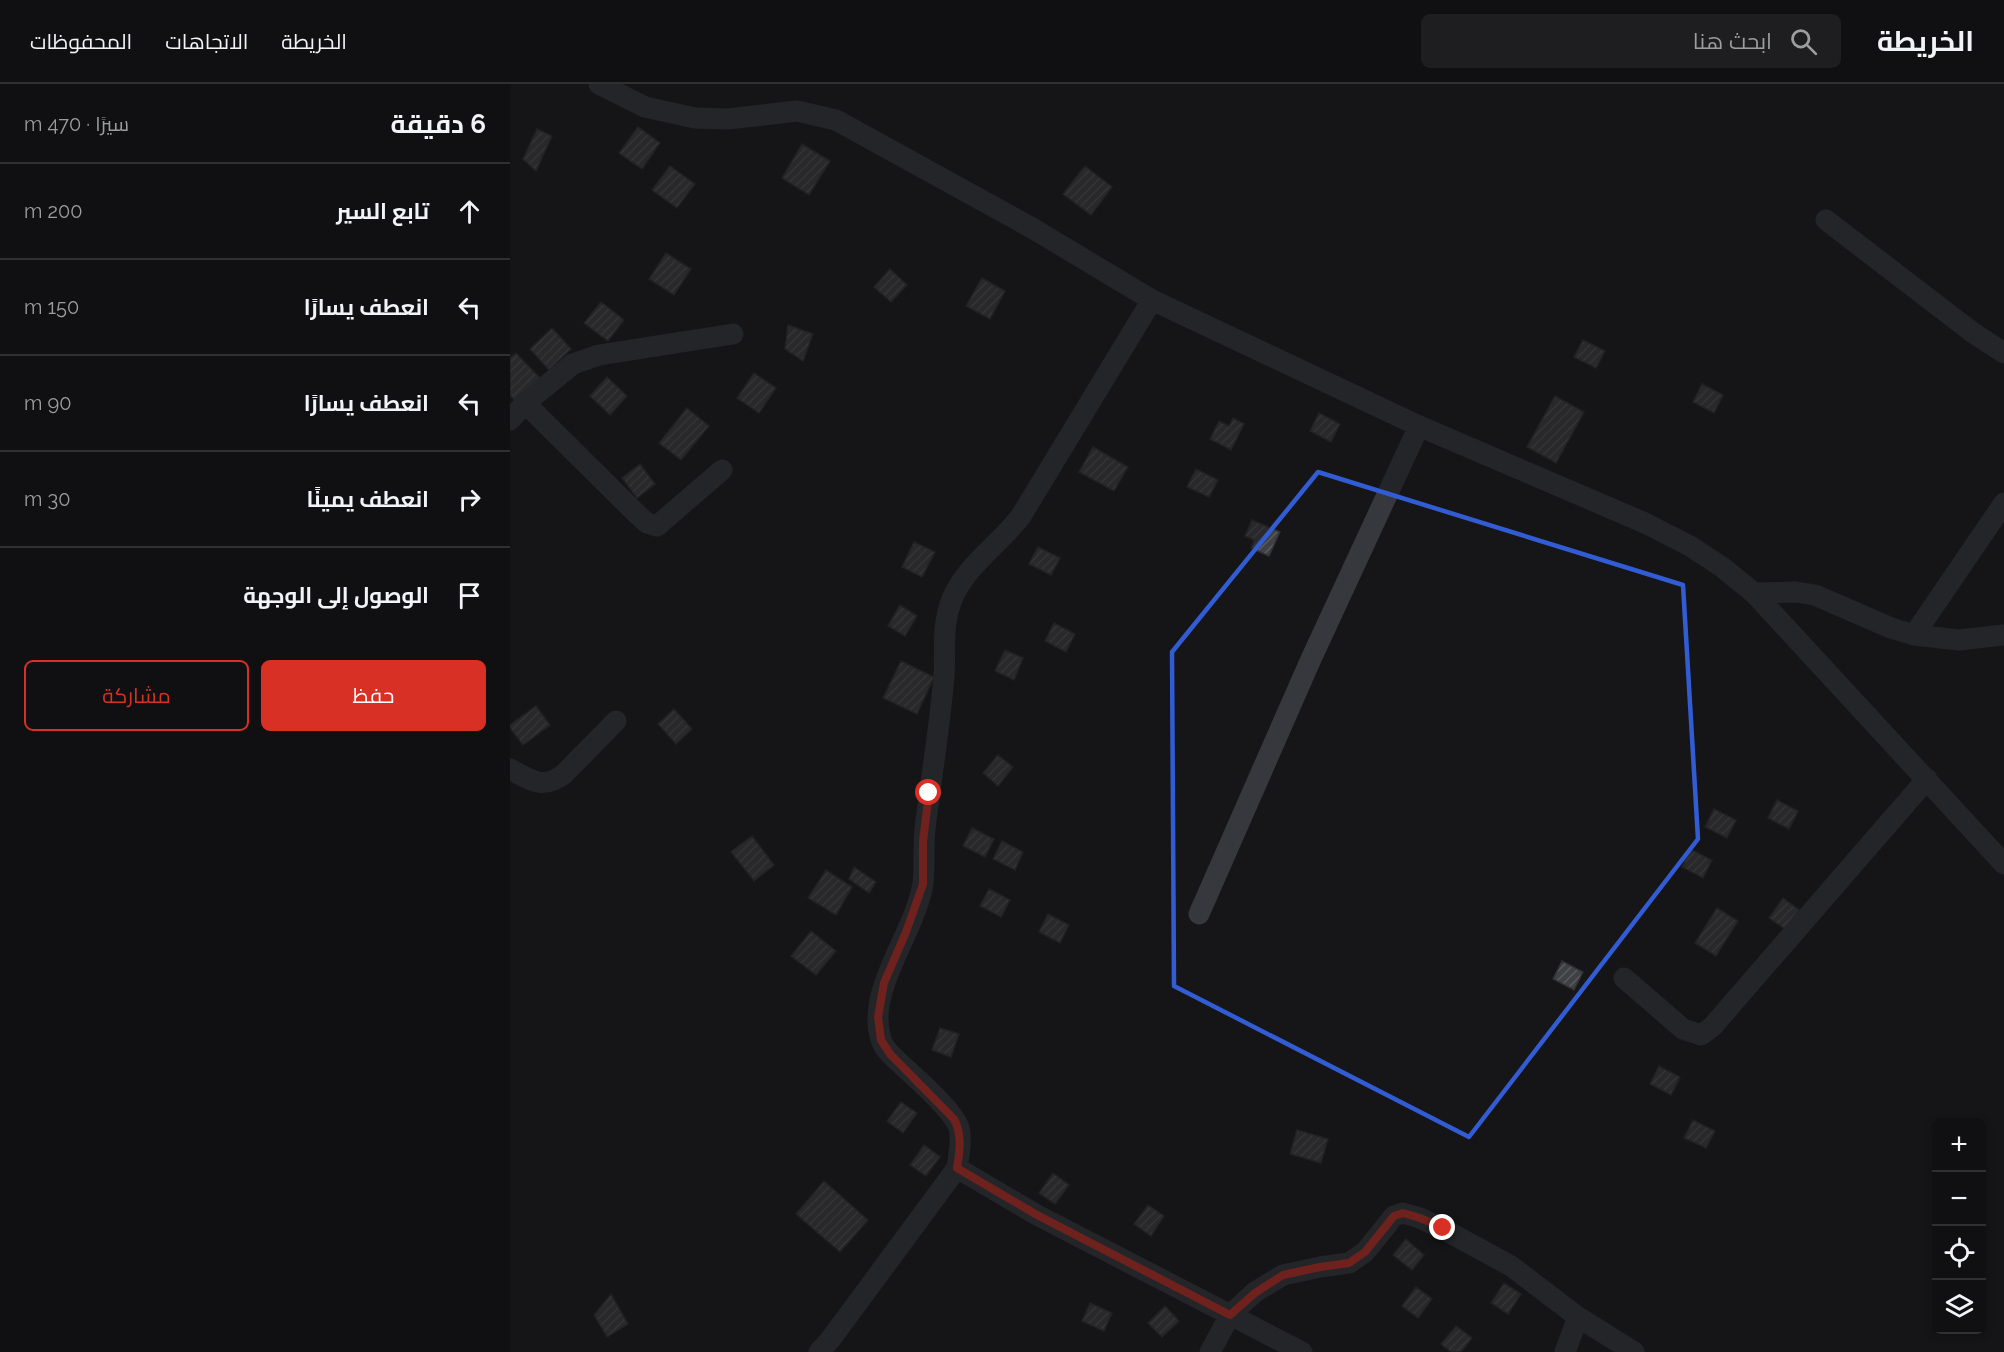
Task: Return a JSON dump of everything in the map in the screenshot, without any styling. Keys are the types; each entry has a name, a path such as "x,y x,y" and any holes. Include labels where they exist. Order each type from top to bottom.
{"street":[{"path":"599,84 645,107 695,118 728,119 797,111 836,120 1032,228 1152,300 1419,426 1645,523 1690,546 1722,567 1754,593 2004,864"},
{"path":"1826,220 1972,332 2004,353"},
{"path":"819,1352 849,1315 957,1168 959,1129 954,1119 938,1100 890,1054 881,1040 878,1017 884,983 923,884 923,841 944,674 944,631 952,599 969,569 1022,516 1152,300"},
{"path":"510,420 525,403 573,364 590,358 732,334"},
{"path":"525,403 647,523 657,526 722,470"},
{"path":"1199,914 1311,659 1419,426"},
{"path":"1914,635 2004,503"},
{"path":"1754,593 1796,592 1815,595 1891,628 1914,635 1959,640 2004,635"},
{"path":"510,769 543,784 555,781 616,721"},
{"path":"1624,978 1683,1029 1701,1035 1712,1027 1927,779"},
{"path":"957,1168 1037,1215 1302,1352"},
{"path":"1210,1352 1230,1315 1255,1293 1283,1275 1349,1263 1365,1252 1394,1216 1403,1213 1443,1228 1511,1266 1578,1317 1634,1352"},
{"path":"1565,1352 1578,1317"}],"highlighted area":[{"path":"1318,472 1683,585 1698,839 1469,1137 1174,986 1172,652"}],"building":[{"path":"638,127 660,143 642,169 619,153"},
{"path":"537,129 552,136 536,171 523,159"},
{"path":"802,144 830,161 809,195 782,178"},
{"path":"670,166 695,184 677,208 652,190"},
{"path":"1085,166 1112,187 1091,215 1063,194"},
{"path":"666,253 691,269 674,295 649,279"},
{"path":"890,269 907,285 891,302 874,287"},
{"path":"982,278 1005,291 990,319 966,306"},
{"path":"601,302 624,320 608,341 584,323"},
{"path":"788,325 813,334 803,361 785,349"},
{"path":"552,328 571,349 549,370 530,349"},
{"path":"1583,340 1605,351 1596,368 1574,357"},
{"path":"516,353 540,378 515,401 510,395 510,358"},
{"path":"754,373 776,388 759,413 737,398"},
{"path":"607,377 627,396 610,415 590,396"},
{"path":"1702,384 1723,395 1714,413 1693,402"},
{"path":"1555,396 1584,412 1556,463 1527,447"},
{"path":"687,408 709,426 681,460 659,443"},
{"path":"1319,413 1340,424 1331,442 1310,431"},
{"path":"1233,418 1244,424 1231,450 1210,439 1219,421 1229,426"},
{"path":"1093,447 1128,467 1114,491 1079,472"},
{"path":"640,464 655,484 637,498 622,478"},
{"path":"1196,469 1218,480 1209,497 1187,487"},
{"path":"1252,520 1280,532 1269,556 1251,548 1254,540 1245,536"},
{"path":"914,542 935,552 922,577 902,567"},
{"path":"1038,547 1060,558 1051,575 1029,564"},
{"path":"900,605 917,616 905,636 888,626"},
{"path":"1054,623 1075,634 1066,652 1045,641"},
{"path":"1005,650 1023,658 1014,680 995,671"},
{"path":"901,661 934,677 917,714 883,698"},
{"path":"536,706 550,725 523,745 510,725"},
{"path":"674,709 692,729 676,744 658,724"},
{"path":"998,755 1013,767 998,786 983,773"},
{"path":"1777,800 1798,811 1789,829 1768,818"},
{"path":"1714,809 1736,820 1727,838 1705,827"},
{"path":"972,828 994,839 985,857 963,846"},
{"path":"752,836 774,865 754,881 731,852"},
{"path":"1002,841 1023,852 1015,870 993,859"},
{"path":"1690,849 1712,860 1703,878 1682,867"},
{"path":"854,867 876,882 869,893 849,879"},
{"path":"826,870 852,887 836,915 808,898"},
{"path":"989,889 1010,900 1001,917 980,906"},
{"path":"1783,898 1799,910 1785,929 1769,918"},
{"path":"1717,908 1738,921 1716,956 1695,943"},
{"path":"1048,914 1069,925 1060,943 1039,932"},
{"path":"811,931 836,951 816,975 791,956"},
{"path":"1562,961 1583,972 1574,990 1553,979"},
{"path":"940,1028 959,1034 951,1057 932,1050"},
{"path":"1659,1066 1680,1077 1671,1095 1650,1084"},
{"path":"901,1102 917,1113 903,1133 887,1121"},
{"path":"1693,1120 1715,1131 1706,1148 1684,1138"},
{"path":"1297,1130 1328,1139 1321,1163 1290,1154"},
{"path":"924,1145 940,1157 926,1176 910,1165"},
{"path":"1053,1173 1069,1185 1055,1204 1039,1193"},
{"path":"824,1181 868,1220 840,1252 796,1214"},
{"path":"1148,1205 1164,1216 1151,1236 1134,1224"},
{"path":"1406,1239 1424,1255 1412,1270 1393,1255"},
{"path":"1504,1283 1521,1294 1508,1314 1491,1303"},
{"path":"1416,1287 1432,1299 1418,1318 1402,1306"},
{"path":"611,1294 628,1324 607,1337 594,1315"},
{"path":"1090,1303 1112,1313 1104,1331 1082,1321"},
{"path":"1165,1306 1179,1321 1162,1337 1148,1323"},
{"path":"1456,1326 1472,1338 1461,1352 1451,1352 1441,1344"}],"route":[{"path":"929,793 923,841 923,884 884,983 878,1017 881,1040 890,1054 954,1119 959,1129 957,1168 1037,1215 1230,1315 1255,1293 1283,1275 1349,1263 1365,1252 1394,1216 1403,1213 1443,1228"}]}
